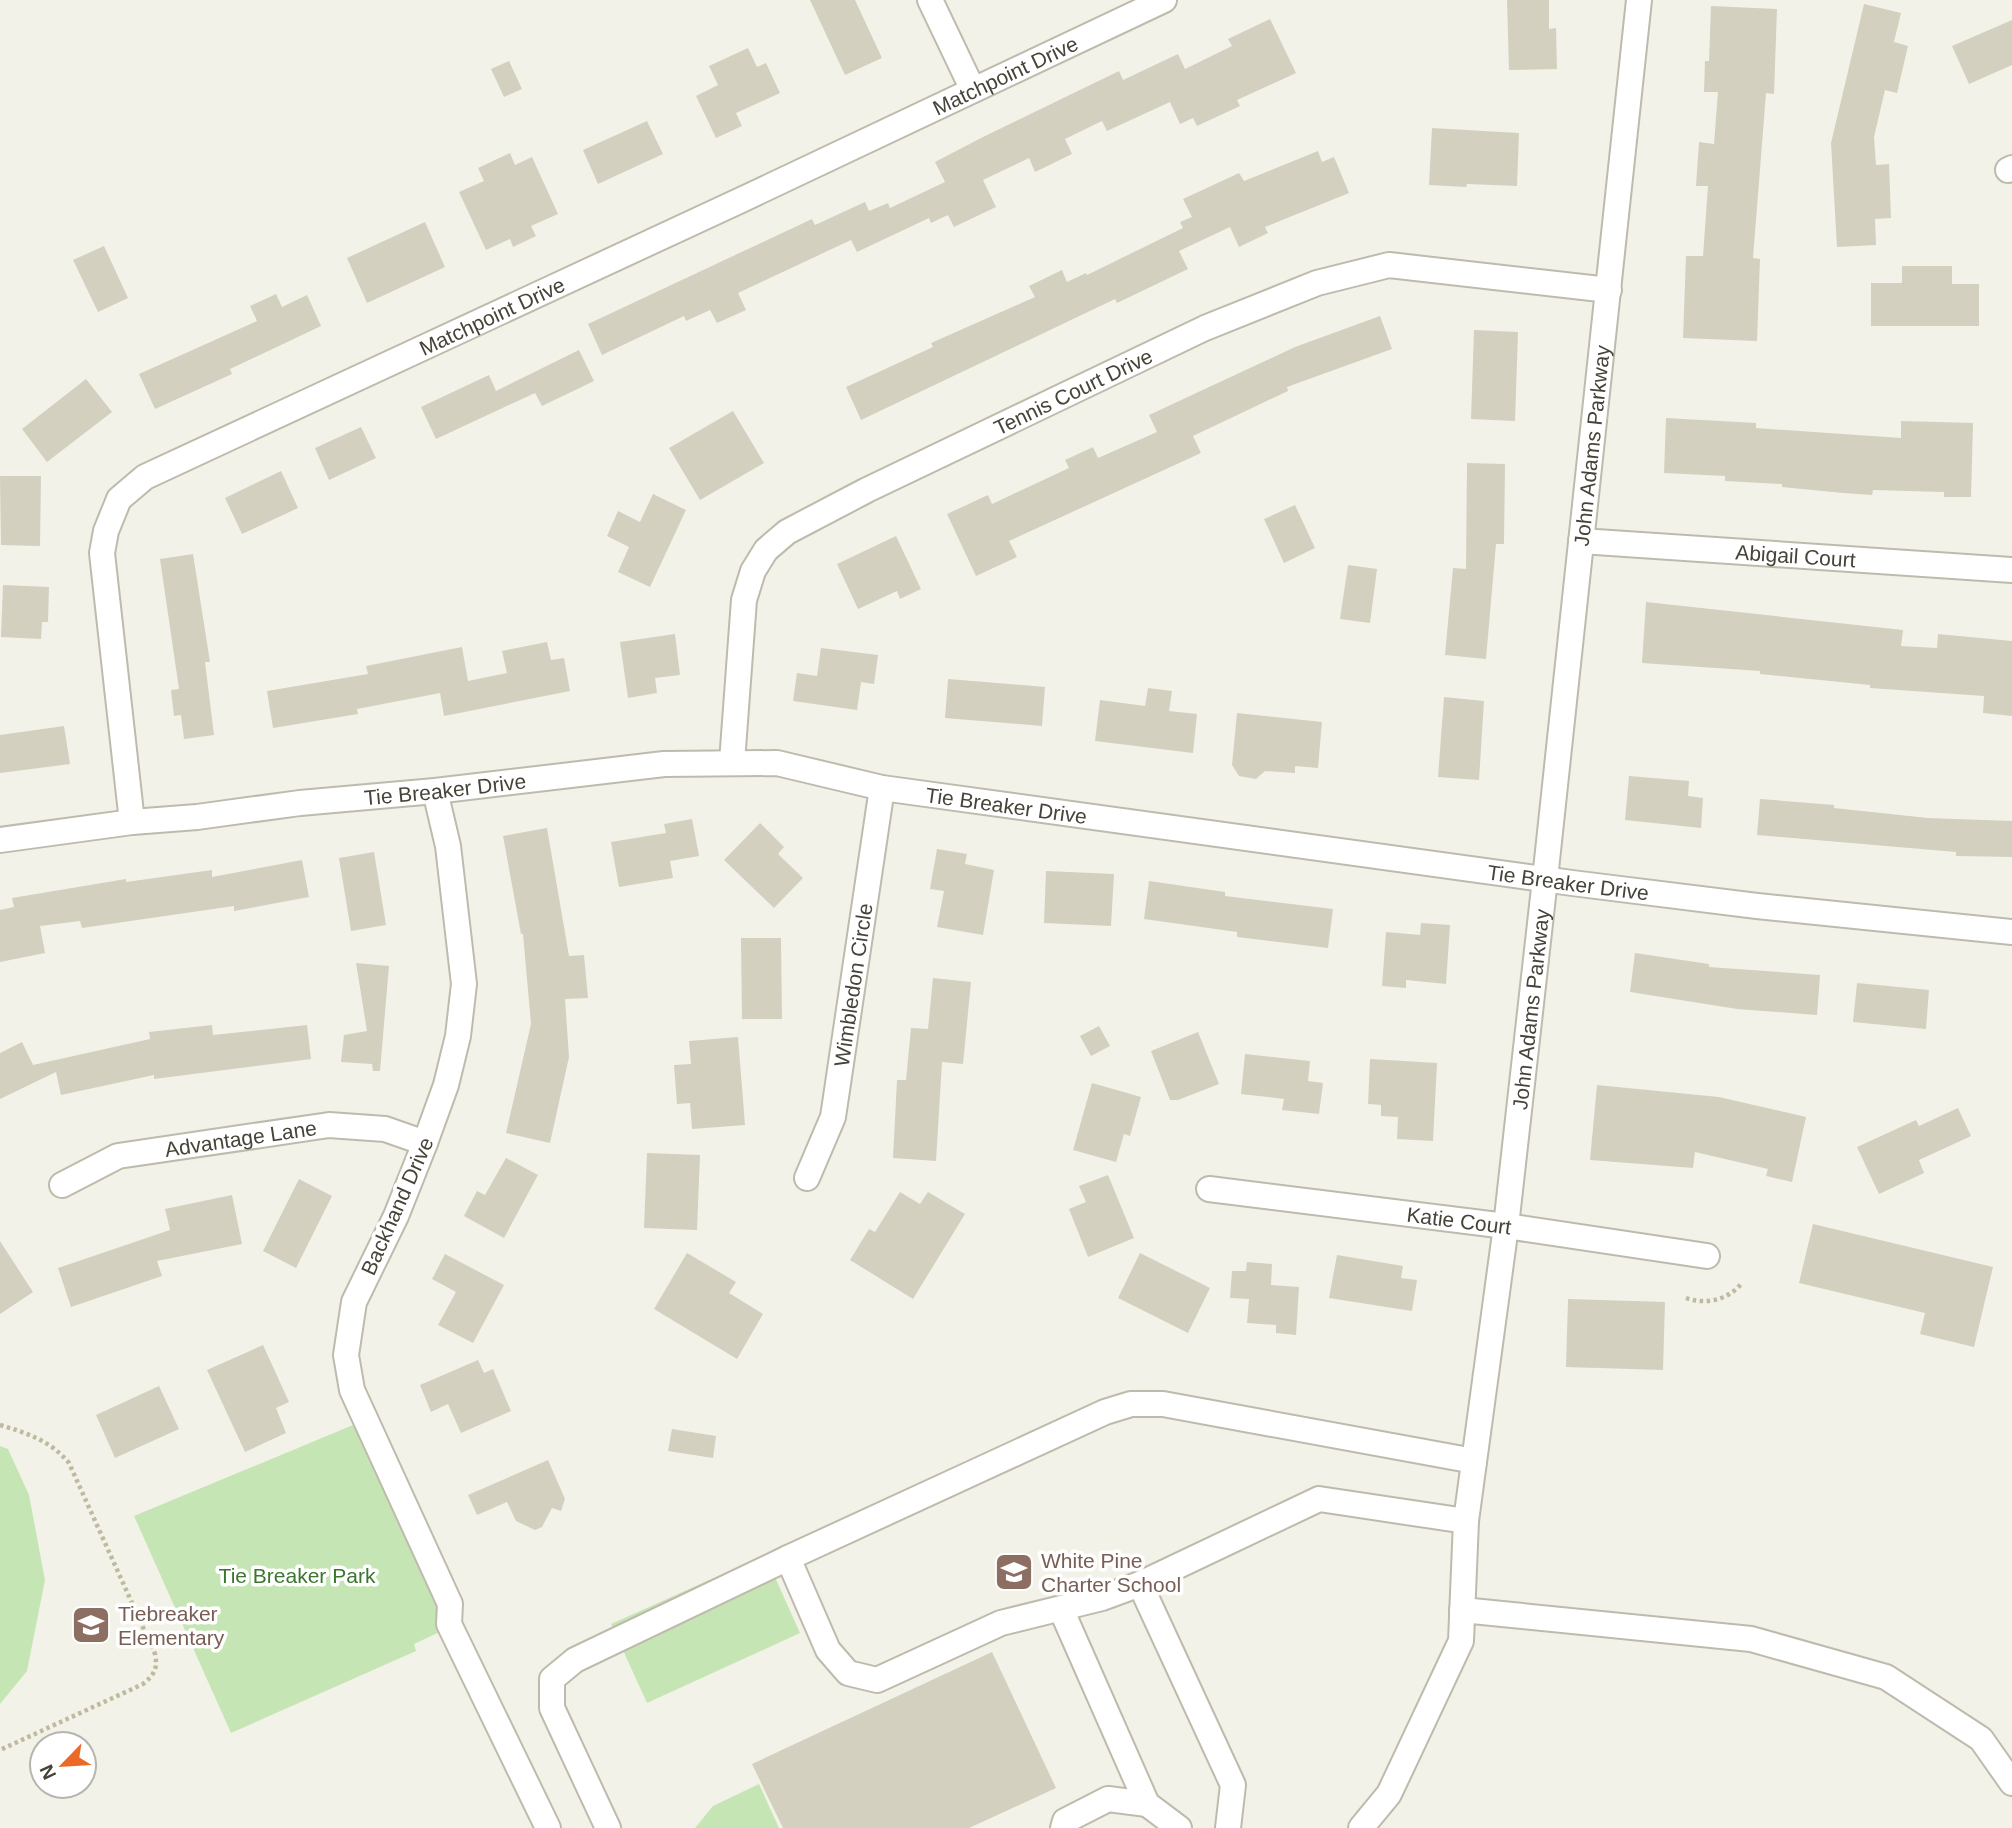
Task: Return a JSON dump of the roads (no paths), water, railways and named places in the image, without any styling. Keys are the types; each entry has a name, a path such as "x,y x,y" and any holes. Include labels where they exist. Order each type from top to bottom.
{"street":[{"path":"930,0 973,90"},
{"name":"Matchpoint Drive","path":"132,822 102,553 106,531 119,499 145,477 1164,0"},
{"name":"John Adams Parkway","path":"1361,1828 1389,1794 1461,1642 1466,1521 1506,1226 1639,0"},
{"name":"Tennis Court Drive","path":"732,762 744,600 753,571 765,550 787,532 1205,328 1317,283 1389,265 1609,289"},
{"name":"Abigail Court","path":"1581,541 2012,570"},
{"name":"Tie Breaker Drive","path":"0,840 132,822 664,764 777,763 882,788 1545,879 1757,906 2012,932"},
{"name":"Wimbledon Circle","path":"807,1178 834,1117 882,788"},
{"name":"Backhand Drive","path":"435,791 448,846 464,984 458,1036 446,1084 425,1143 396,1216 354,1302 346,1355 352,1390 450,1604 449,1624 548,1828"},
{"name":"Advantage Lane","path":"62,1185 118,1156 330,1125 385,1129 425,1143"},
{"name":"Katie Court","path":"1209,1189 1506,1226 1707,1256"},
{"path":"608,1828 552,1708 552,1679 575,1660 788,1558 1105,1412 1131,1404 1163,1404 1474,1461"},
{"path":"788,1558 828,1650 848,1673 877,1680 1001,1623 1102,1598 1140,1584 1318,1499 1466,1521"},
{"path":"1140,1584 1233,1785 1228,1828"},
{"path":"1061,1609 1147,1804"},
{"path":"1462,1610 1751,1639 1886,1677 1981,1739 2012,1783"},
{"path":"1063,1828 1065,1821 1108,1799 1147,1804 1180,1828"}],"place":[{"name":"White Pine Charter School","path":"1014,1572"},
{"name":"Tiebreaker Elementary","path":"91,1625"}],"park label":[{"name":"Tie Breaker Park","path":"297,1575"}]}
